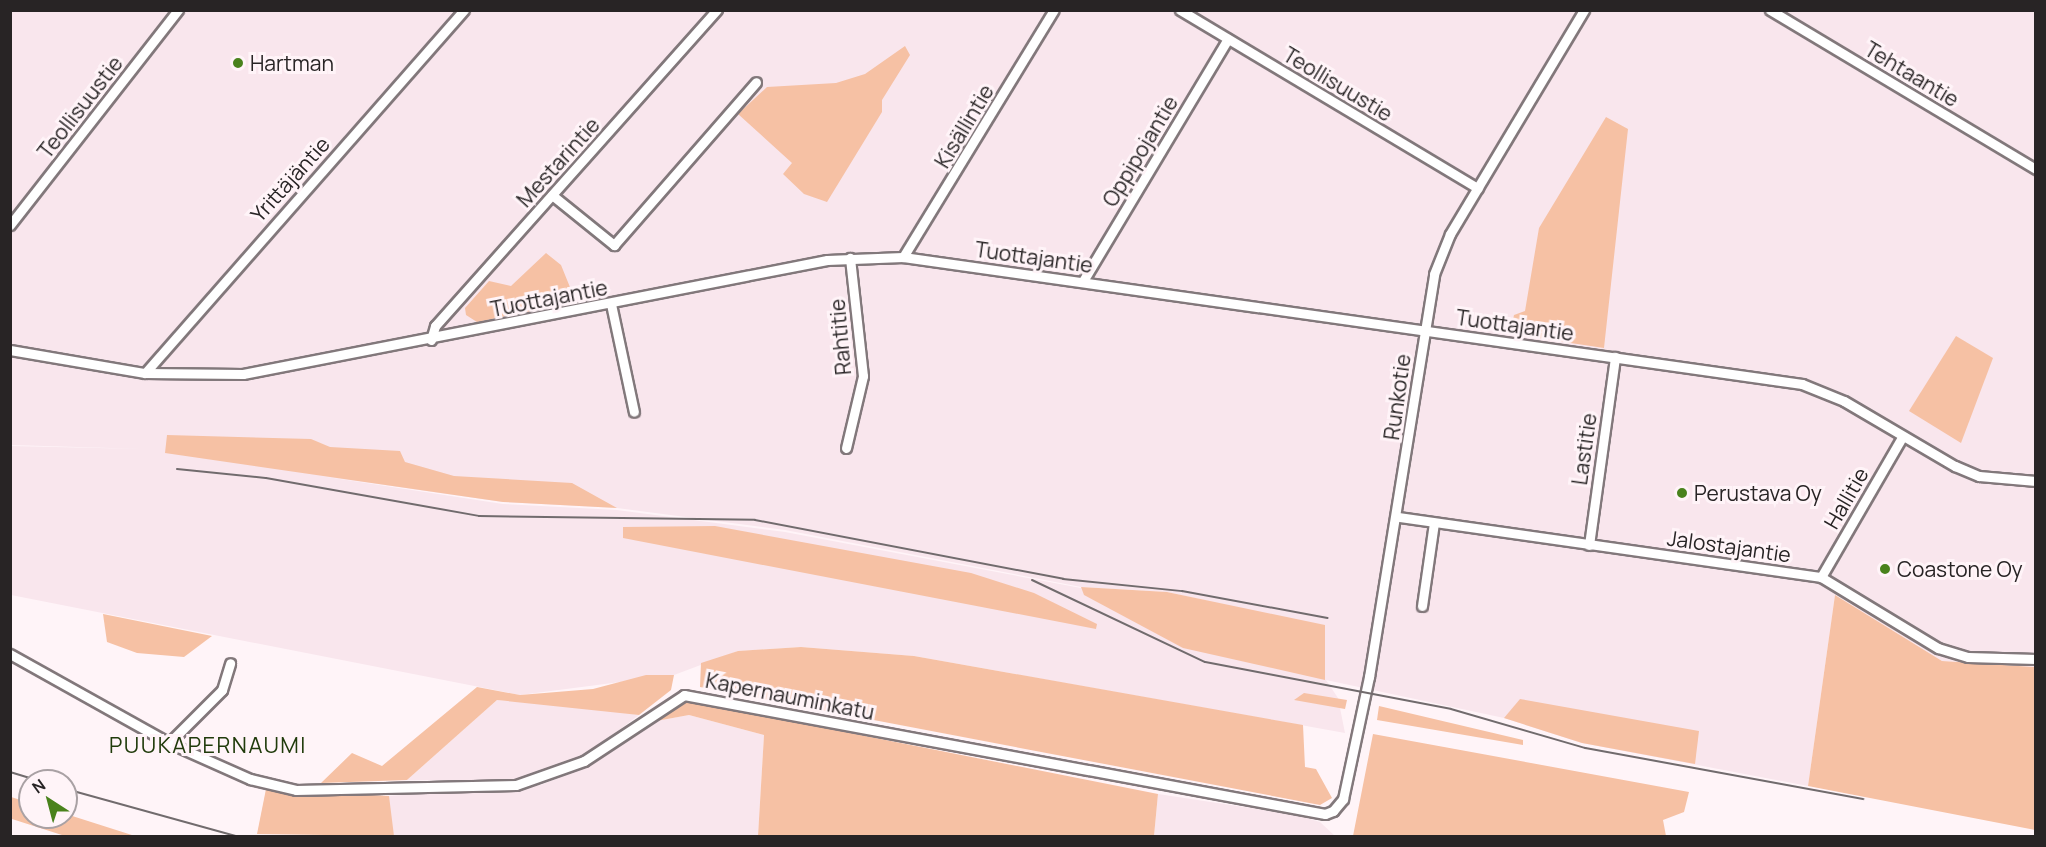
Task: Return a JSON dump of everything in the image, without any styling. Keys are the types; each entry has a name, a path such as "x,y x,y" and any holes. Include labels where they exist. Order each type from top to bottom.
{"street":[{"name":"Teollisuustie","path":"10,225 178,10"},
{"name":"Yrittäjäntie","path":"145,373 464,10"},
{"name":"Mestarintie","path":"431,340 435,326 717,10"},
{"name":"Kisällintie","path":"903,257 1054,10"},
{"name":"Teollisuustie","path":"1180,10 1478,188"},
{"name":"Runkotie","path":"1324,814 1343,799 1399,517 1425,331 1438,263 1478,188 1584,10"},
{"name":"Tehtaantie","path":"1770,10 2036,169"},
{"name":"Oppipojantie","path":"1083,281 1228,39"},
{"path":"552,195 614,244 756,82"},
{"name":"Tuottajantie","path":"10,350 145,373 243,374 431,340 850,258 903,257 1615,357 1822,390 1902,437 1979,476 2036,481"},
{"name":"Rahtitie","path":"846,448 863,376 850,258"},
{"path":"610,304 634,412"},
{"name":"Lastitie","path":"1589,545 1615,357"},
{"name":"Hallitie","path":"1821,577 1902,437"},
{"name":"Jalostajantie","path":"1399,517 1821,577 1946,651 2036,659"},
{"path":"1422,606 1434,523"},
{"name":"Kapernauminkatu","path":"10,654 169,743 250,779 296,790 487,788 568,769 663,704 677,696 695,695 1324,814"},
{"path":"169,743 222,690 230,663"}],"shaded area":[{"path":"11,11 2035,11 2035,667 1942,661 1835,595 1808,786 1582,743 1504,718 1326,680 1338,698 1345,733 914,656 801,647 738,651 674,675 520,695 11,595 11,446 143,449 11,445","holes":["314,475 503,502 617,508 785,530 1081,587 1167,592 1208,601 1081,588 785,532 617,510 503,504"]},
{"path":"905,46 910,55 882,100 882,112 827,202 804,194 783,174 792,163 738,114 767,87 836,83 865,74"},
{"path":"1606,117 1628,129 1604,348 1510,334 1514,315 1525,311 1539,228"},
{"path":"546,253 561,265 576,302 477,322 466,315 465,308 489,281 511,286"},
{"path":"1956,336 1993,358 1961,443 1909,411"},
{"path":"167,435 311,439 330,447 400,451 405,462 454,476 572,483 617,508 503,502 165,453"},
{"path":"715,526 971,573 1034,593 1097,624 1096,629 623,538 623,527"},
{"path":"1081,587 1167,592 1325,625 1325,680 1183,648 1084,595"},
{"path":"1835,595 1942,661 2035,667 2035,830 1808,786"},
{"path":"103,614 212,636 184,657 137,653 107,642"},
{"path":"801,647 914,656 1303,725 1305,767 1316,769 1332,798 1320,805 700,687 701,663 738,651"},
{"path":"646,675 674,675 671,690 639,715 497,700 407,780 321,783 352,753 382,766 477,687 520,695 593,689"},
{"path":"1304,693 1347,700 1345,709 1294,700"},
{"path":"1520,699 1699,731 1695,764 1582,743 1504,718"},
{"path":"497,700 600,709 639,715 591,751 538,774 514,780 407,780"},
{"path":"684,700 1158,794 1154,836 758,836 764,735 689,715 651,722"},
{"path":"1379,706 1523,740 1523,745 1377,720"},
{"path":"689,715 764,735 758,836 394,836 389,825 389,796 541,785 587,766 651,722"},
{"path":"1373,734 1689,792 1684,812 1663,820 1666,836 1353,836"},
{"path":"266,789 389,796 394,836 257,834"},
{"path":"1158,794 1296,815 1320,822 1335,836 1154,836"},
{"path":"11,797 18,799 18,821 12,819"},
{"path":"78,818 135,836 65,836 43,829 78,829"}],"railway":[{"path":"177,469 266,478 479,516 755,520 1063,579 1182,591 1328,618"},
{"path":"1032,580 1205,662 1451,709 1585,748 1863,799"},
{"path":"10,772 18,774"},
{"path":"78,792 236,836"}],"place":[{"name":"Hartman","path":"238,63"},
{"name":"Perustava Oy","path":"1682,493"},
{"name":"Coastone Oy","path":"1885,569"}],"district":[{"name":"PUUKAPERNAUMI","path":"208,746"}]}
